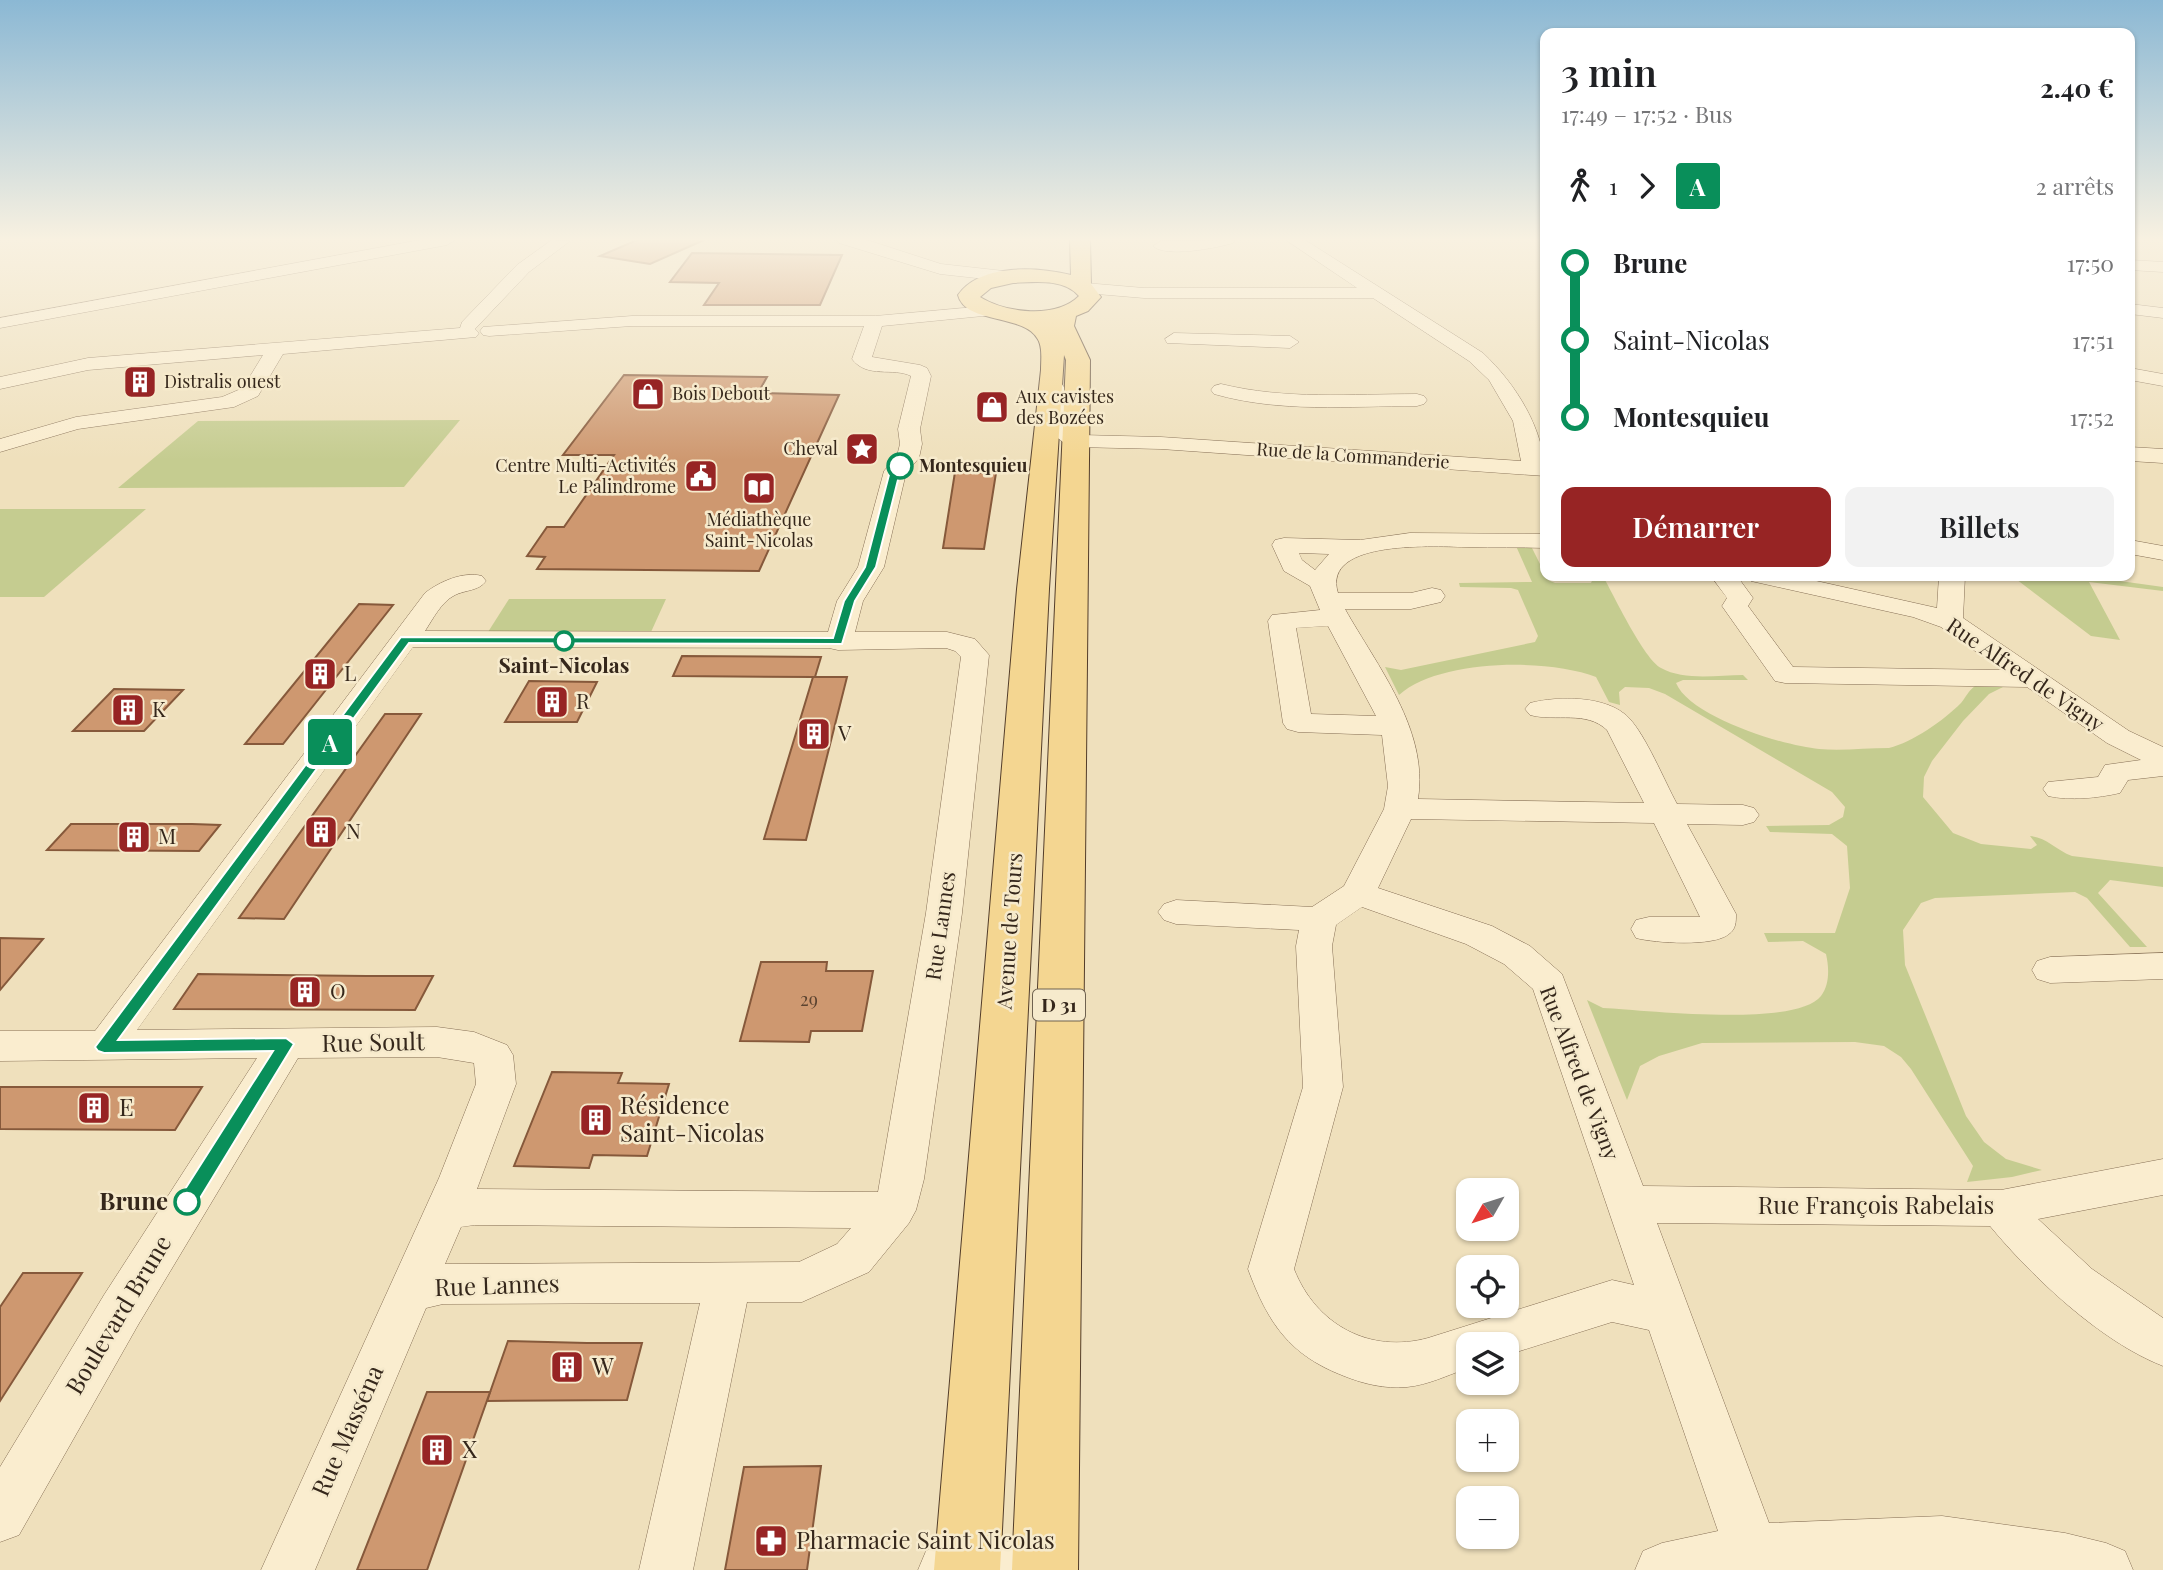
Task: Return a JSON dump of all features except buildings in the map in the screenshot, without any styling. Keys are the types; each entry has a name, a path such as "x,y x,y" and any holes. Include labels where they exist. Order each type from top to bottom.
{"main road":[{"path":"999,313 1013,316 1049,313"},
{"name":"D 31","path":"1045,1570 1077,428 1078,360 1063,326 1066,313"},
{"name":"Avenue de Tours","path":"973,1568 1033,589 1054,370 1053,342 1039,326 1013,316"}],"street":[{"path":"0,323 52,313"},
{"path":"480,325 489,313"},
{"path":"929,318 940,313"},
{"path":"0,383 88,364 412,340 480,325 536,329 632,321 875,321 968,313"},
{"path":"1234,313 1236,326"},
{"path":"1407,313 1476,358 1497,377 1523,421 1539,469"},
{"path":"405,639 838,642 850,601 871,567 895,471 908,458 911,444 909,426 921,376 914,368 866,364 862,359 875,321"},
{"path":"1174,339 1236,326 1290,342"},
{"path":"0,446 86,421 227,403 251,392 276,351"},
{"path":"1054,370 1056,423 1060,430 1077,428"},
{"path":"2135,375 2163,380"},
{"path":"1222,390 1329,429 1417,400"},
{"name":"Rue de la Commanderie","path":"1077,428 1161,443 1329,429 1539,469"},
{"path":"2135,454 2163,456"},
{"path":"1175,912 1319,919 1358,893 1400,809 1405,786 1396,726 1329,600 1288,562 1278,518"},
{"path":"1284,545 1360,547 1399,540 1540,541"},
{"path":"1329,600 1328,568 1339,557 1360,547"},
{"path":"2135,548 2163,553"},
{"path":"104,1047 434,599 445,590 473,581"},
{"path":"1728,581 1740,598 1735,606 1785,675 2031,679"},
{"name":"Rue Alfred de Vigny","path":"1783,581 1920,611 1950,621 2118,737 2163,759"},
{"path":"1950,621 1952,581"},
{"path":"1396,726 1298,723 1281,621 1329,600 1411,601 1432,596"},
{"name":"Rue Lannes","path":"408,1292 443,1284 802,1282 853,1258 894,1210 903,1180 944,913 975,655 965,645 947,640 838,642"},
{"path":"1540,709 1598,711 1611,715 1620,726 1718,914 1718,925 1710,929 1648,929"},
{"path":"2059,789 2109,786 2116,772 2163,767"},
{"path":"1400,809 1743,815"},
{"name":"Rue Alfred de Vigny","path":"1358,893 1479,935 1517,955 1549,982 1752,1551"},
{"path":"1319,919 1314,946 1323,1087 1271,1269 1282,1296 1300,1322 1331,1348 1376,1364 1420,1363 1456,1350"},
{"path":"2050,970 2163,966"},
{"name":"Rue Soult","path":"0,1046 437,1042 474,1047 493,1055"},
{"name":"Boulevard Brune","path":"0,1516 128,1299 286,1044"},
{"name":"Rue Masséna","path":"288,1570 408,1292 446,1211 496,1084 493,1055"},
{"name":"Rue François Rabelais","path":"1628,1203 1690,1206 2001,1208 2163,1177"},
{"path":"446,1211 474,1207 894,1210"},
{"path":"2001,1208 2052,1264 2093,1299 2163,1344"},
{"path":"666,1570 729,1283"},
{"path":"1513,1332 1612,1301 1665,1312"},
{"path":"1662,1570 1752,1551 1942,1543 2065,1560 2106,1570"}],"green space":[{"path":"460,420 404,487 118,488 198,421"},
{"path":"0,509 146,509 44,597 0,597"},
{"path":"1516,546 1531,546 1540,564 1540,581 1606,581 1646,653 1661,668 1680,675 1743,675 1748,680 1683,680 1676,683 1699,707 1740,728 1803,747 1828,750 1889,748 1918,736 1937,724 1961,703 1975,686 2003,687 1989,694 1963,721 1932,761 1924,777 1923,797 1953,833 1981,844 2031,849 2037,845 2030,836 2046,841 2072,856 2163,867 2163,887 2110,880 2098,893 2147,947 2130,947 2087,898 2075,892 1935,898 1921,903 1903,930 1905,965 1966,1116 1984,1142 2006,1159 2042,1170 2012,1177 1967,1182 1973,1166 1911,1069 1901,1057 1884,1046 1855,1042 1702,1043 1659,1056 1640,1066 1627,1100 1587,1000 1603,1008 1718,1015 1782,1012 1806,1006 1821,996 1828,975 1826,954 1803,941 1768,942 1764,933 1835,933 1850,888 1847,846 1832,834 1770,832 1766,826 1829,825 1843,817 1845,807 1832,792 1665,694 1649,688 1625,687 1619,692 1620,705 1609,702 1596,677 1551,667 1495,665 1440,674 1417,683 1399,695 1385,667 1401,670 1535,642 1538,636 1518,590 1460,587 1459,583 1532,582"},
{"path":"2019,581 2120,581 2163,587 2163,591 2089,582 2120,640 2091,636"},
{"path":"509,599 666,599 651,632 488,632"}],"bus line":[{"name":"A","path":"187,1202 252,1094 286,1044 104,1047 405,639 838,642 850,601 871,567 895,471 900,466"}],"place":[{"name":"Distralis ouest","path":"140,382"},
{"name":"Bois Debout","path":"648,394"},
{"name":"Aux cavistes des Bozées","path":"992,407"},
{"name":"Cheval","path":"862,449"},
{"name":"Montesquieu","path":"900,466"},
{"name":"Centre Multi-Activités Le Palindrome","path":"701,476"},
{"name":"Médiathèque Saint-Nicolas","path":"759,488"},
{"name":"Saint-Nicolas","path":"564,641"},
{"name":"L","path":"320,674"},
{"name":"R","path":"552,702"},
{"name":"K","path":"128,710"},
{"name":"V","path":"814,734"},
{"name":"N","path":"321,832"},
{"name":"M","path":"134,837"},
{"name":"O","path":"305,992"},
{"name":"E","path":"94,1108"},
{"name":"Résidence Saint-Nicolas","path":"596,1120"},
{"name":"Brune","path":"187,1202"},
{"name":"W","path":"567,1367"},
{"name":"X","path":"437,1450"},
{"name":"Pharmacie Saint Nicolas","path":"771,1541"}]}
